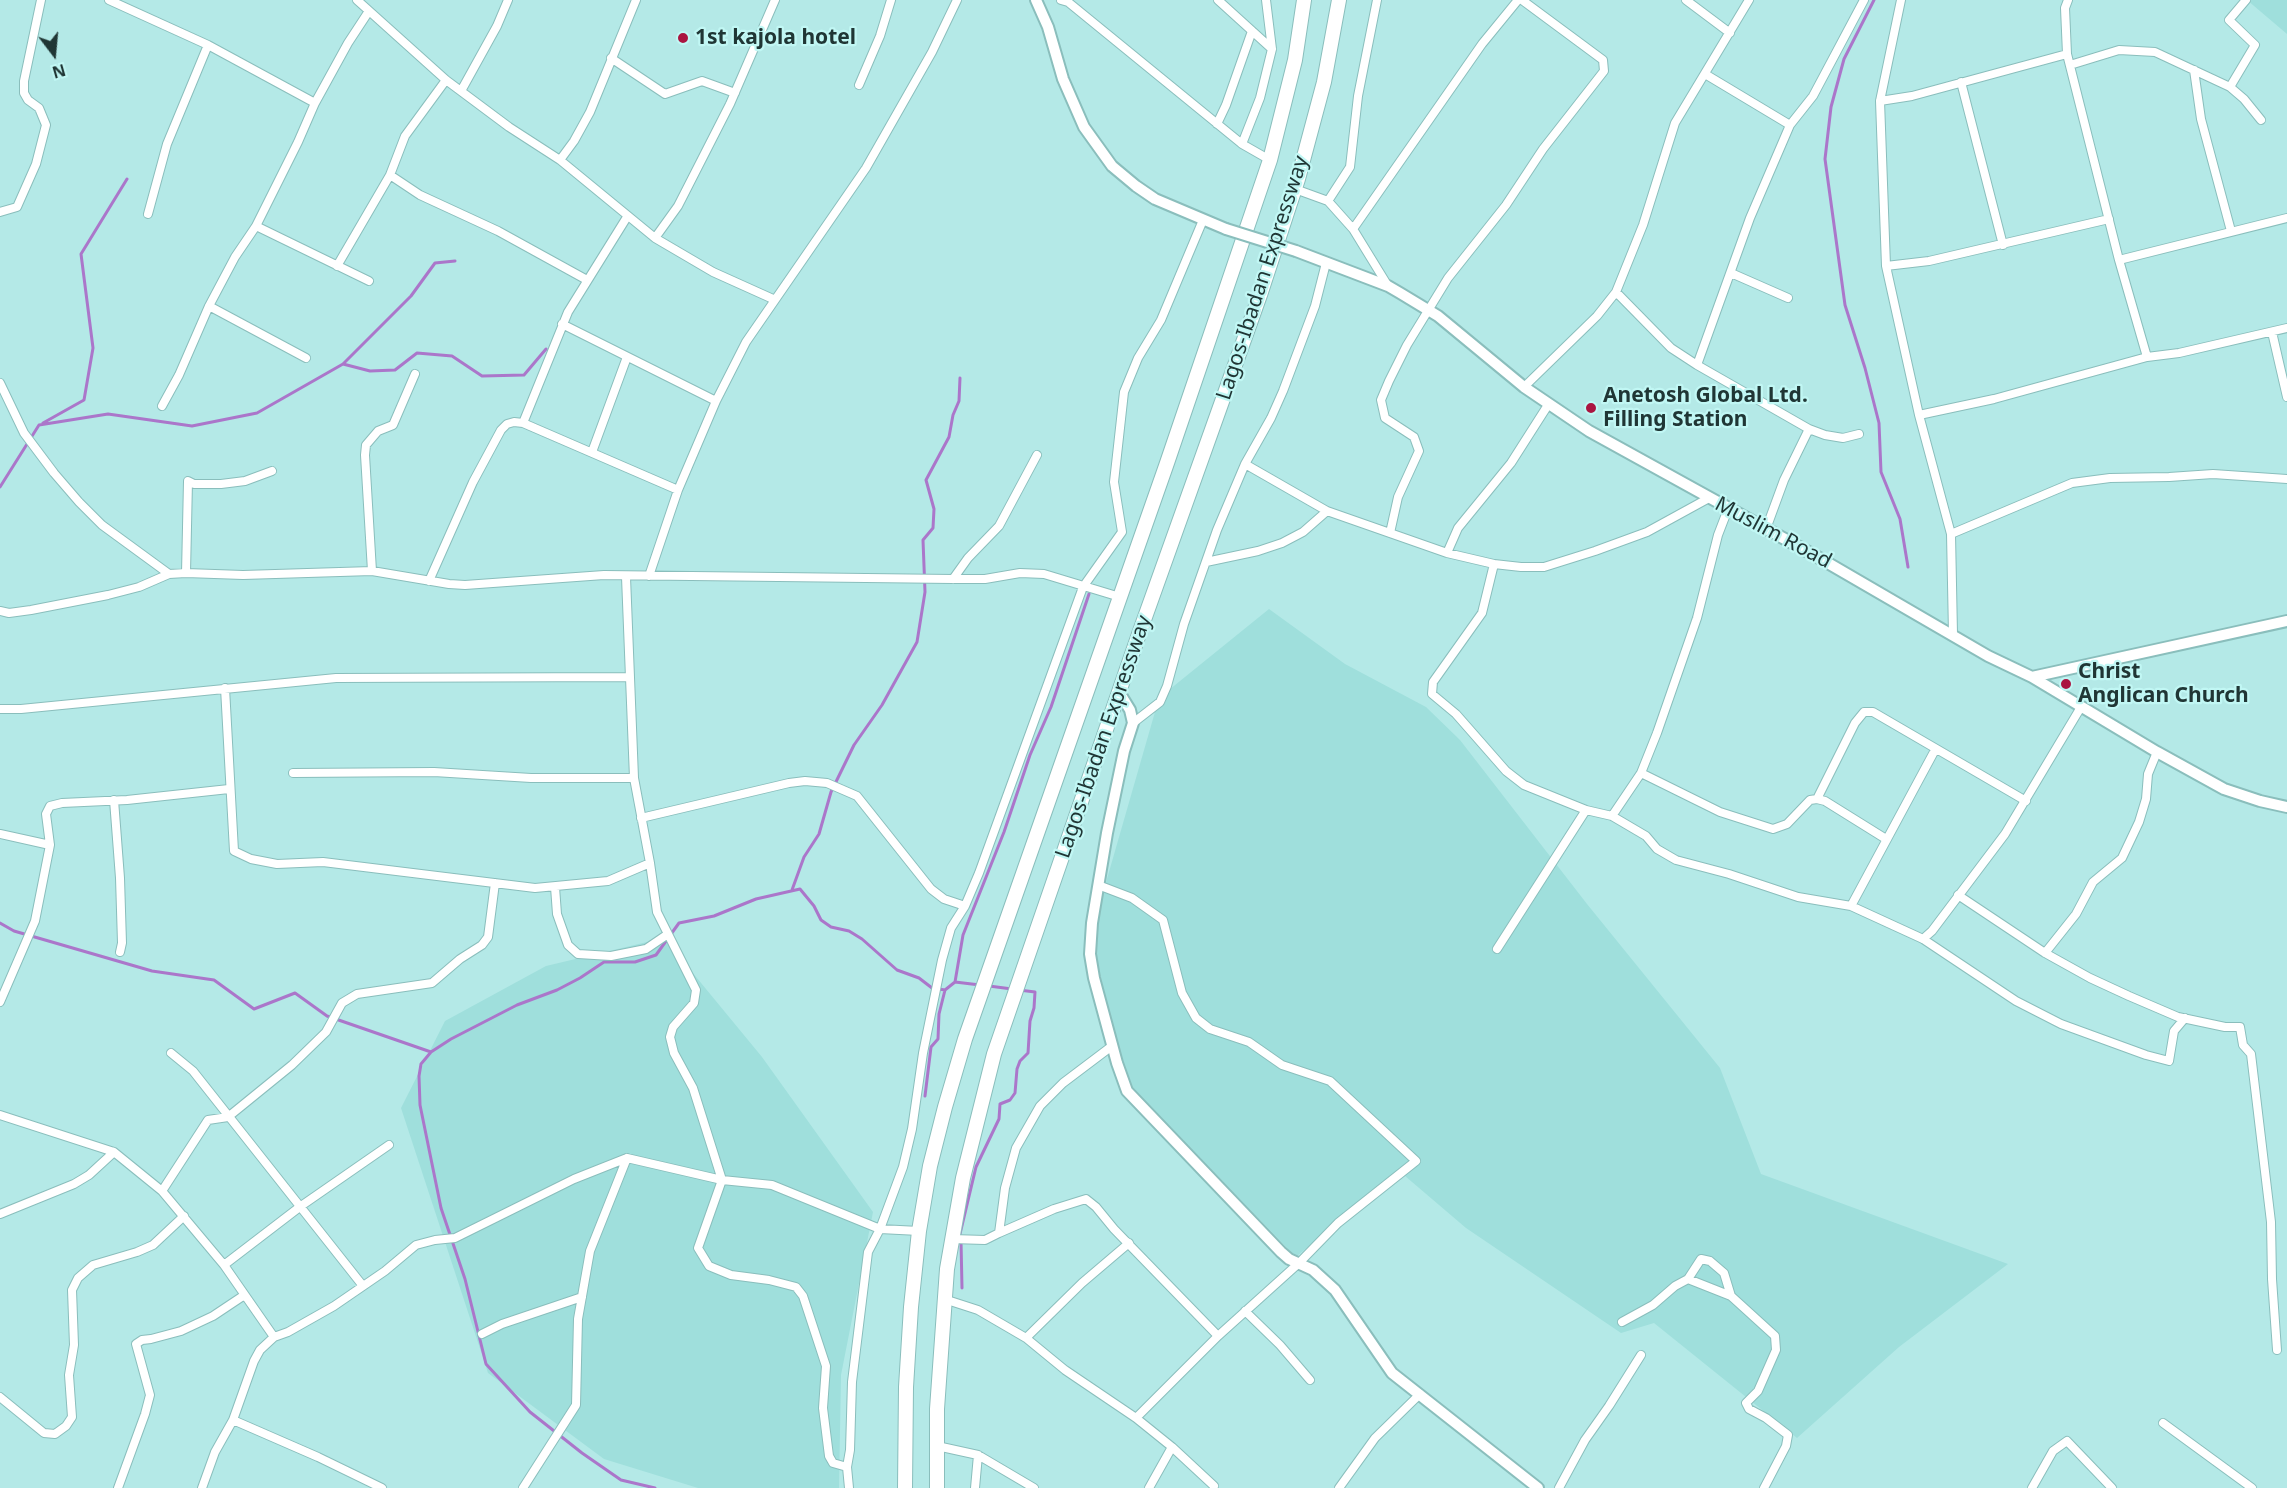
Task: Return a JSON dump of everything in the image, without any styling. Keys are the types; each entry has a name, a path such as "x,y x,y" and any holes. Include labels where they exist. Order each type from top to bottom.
{"highway":[{"name":"Lagos-Ibadan Expressway","path":"905,1488 910,1307 930,1166 965,1039 1270,160 1295,60 1304,0"},
{"name":"Lagos-Ibadan Expressway","path":"937,1488 937,1409 944,1299 952,1239 974,1127 993,1054 1260,296 1294,189 1324,82 1339,0"}],"street":[{"path":"0,212 17,207 36,164 46,125 39,108 24,93 24,81 41,0"},
{"path":"109,0 208,45 315,103"},
{"path":"358,0 446,80 509,127 560,160 655,238 713,272 773,299"},
{"path":"461,91 497,26 508,0"},
{"path":"560,160 574,141 590,112 636,0"},
{"path":"655,238 678,206 735,93 775,0"},
{"path":"859,85 880,36 891,0"},
{"path":"649,576 678,490 746,342 773,299 866,168 932,52 957,0"},
{"path":"1061,0 1068,2 1242,144 1270,160"},
{"path":"1218,0 1272,49"},
{"path":"1242,144 1260,98 1272,49 1266,0"},
{"path":"1353,230 1475,53 1520,0 1603,60 1604,71 1543,149 1506,205 1448,278 1407,345 1382,400 1385,418 1414,437 1419,451 1398,498 1390,533"},
{"path":"1686,0 1730,33"},
{"path":"1524,387 1591,323 1616,292 1643,225 1675,123 1749,0"},
{"path":"1696,365 1750,218 1790,125 1813,96 1864,0"},
{"path":"1901,0 1880,101 1887,266 1919,415 1951,534 1953,634"},
{"path":"2068,0 2065,8 2067,54 2119,260 2147,357"},
{"path":"2230,87 2255,45 2229,20 2246,0"},
{"name":"Muslim Road","path":"1039,1 1063,79 1084,127 1112,166 1155,199 1226,229 1296,251 1388,286 1428,310 1548,405 1612,445 1766,529 2011,669 2032,677 2224,789 2287,807"},
{"path":"1328,201 1350,166 1358,96 1377,1"},
{"path":"162,406 209,306 235,257 256,226 315,103 348,43 369,11"},
{"path":"1217,124 1252,32"},
{"path":"148,214 167,144 208,45"},
{"path":"2070,65 2119,50 2155,52 2230,87 2244,99 2261,120"},
{"path":"1880,101 1912,96 2067,54"},
{"path":"611,58 665,94 702,81 735,93"},
{"path":"2194,70 2201,120 2231,231"},
{"path":"1705,75 1790,125"},
{"path":"337,266 390,175 405,136 446,80"},
{"path":"1961,82 2002,244"},
{"path":"390,175 420,195 498,231 587,280"},
{"path":"1294,189 1328,201 1353,230 1388,286"},
{"path":"523,423 562,324 627,217"},
{"path":"2119,260 2287,218"},
{"path":"1887,266 1929,261 2109,219"},
{"path":"849,1488 847,1467 850,1450 852,1383 868,1252 880,1229 903,1167 912,1129 923,1053 942,960 951,928 965,906 979,873 1083,587 1122,532 1114,482 1124,392 1138,358 1161,320 1203,220"},
{"path":"256,226 369,281"},
{"path":"1133,723 1160,702 1167,686 1184,624 1206,562 1245,465 1283,391 1315,306 1326,263"},
{"path":"1731,273 1788,298"},
{"path":"1616,292 1671,348 1696,365 1809,429 1843,438 1859,434"},
{"path":"209,306 306,358"},
{"path":"562,324 717,401"},
{"path":"1919,415 1994,399 2147,357 2179,353 2287,328"},
{"path":"2272,332 2287,397"},
{"path":"592,452 627,357"},
{"path":"372,571 366,445 378,431 393,425 415,374"},
{"path":"0,383 24,433 79,502 102,525 169,574"},
{"path":"1447,553 1458,528 1510,463 1548,405"},
{"path":"429,581 473,482 501,430 507,424 523,423 678,490"},
{"path":"1766,529 1784,480 1809,429"},
{"path":"953,579 968,558 999,526 1037,455"},
{"path":"1245,465 1327,511 1447,553 1494,564 1521,567 1544,567 1564,562 1647,532 1709,498"},
{"path":"186,573 188,481 194,484 221,484 244,481 272,471"},
{"path":"1951,534 2072,483 2110,478 2213,474 2287,479"},
{"path":"1612,816 1641,773 1697,618 1728,509"},
{"path":"1206,562 1258,551 1282,543 1303,532 1327,511"},
{"path":"1494,564 1482,613 1433,682 1432,694 1456,714 1506,771 1524,785 1586,810 1612,816 1646,836 1657,849 1676,860 1729,874 1798,897 1851,906 1923,939 2016,1000 2061,1024 2146,1055 2169,1061 2174,1031 2185,1018"},
{"path":"0,611 9,613 31,610 108,595 139,587 169,574 186,573 243,575 372,571 465,585 604,575 985,579 1020,573 1044,574 1120,597"},
{"path":"626,577 634,778 657,912 696,990 694,1003 673,1028 670,1037 674,1053 693,1088 722,1180 698,1248 709,1266 731,1275 769,1280 796,1287 803,1296 826,1366 823,1408 829,1456 833,1463 847,1467"},
{"path":"2032,677 2287,621"},
{"path":"0,709 77,704 336,678 629,677"},
{"path":"225,688 234,851 251,859 277,864 323,862 535,888 608,881 650,862"},
{"path":"1119,692 1130,710 1133,723 1124,751 1098,885 1090,954 1112,1046 1127,1091 1281,1252 1289,1259 1313,1270 1335,1290 1392,1373 1538,1488"},
{"path":"1923,939 1932,931 2005,834 2081,707"},
{"path":"1817,799 1855,723 1864,712 1873,712 2026,801"},
{"path":"1851,906 1935,750"},
{"path":"2045,953 2076,914 2093,882 2122,858 2139,822 2146,799 2148,774 2157,752"},
{"path":"294,773 434,772 531,778 634,778"},
{"path":"1641,773 1720,812 1773,829 1787,824 1810,800 1825,801 1886,839"},
{"path":"642,818 789,783 827,783 848,792 861,802 931,889 944,899 965,906"},
{"path":"0,1002 24,951 35,921 50,845 46,814 50,806 62,803 229,789"},
{"path":"114,800 120,889 122,943 120,952"},
{"path":"1497,949 1586,810"},
{"path":"0,834 50,845"},
{"path":"162,1191 208,1120 228,1117 301,1057 326,1032 342,1004 357,994 432,983 460,959 482,945 488,936 495,883"},
{"path":"1098,885 1132,897 1163,920 1182,993 1196,1018 1210,1029 1249,1042 1282,1065 1330,1081 1416,1161 1338,1223 1299,1263 1218,1336 1136,1419"},
{"path":"555,887 557,914 568,945 578,954 611,956 646,949 668,934"},
{"path":"1958,895 2045,953 2128,996 2185,1018 2225,1027 2240,1027 2242,1046 2251,1054 2271,1222 2277,1350"},
{"path":"999,1233 1005,1188 1016,1148 1040,1106 1063,1083 1112,1046"},
{"path":"171,1053 194,1071 363,1286"},
{"path":"0,1115 114,1152 162,1191 184,1216 224,1265 243,1296 274,1337"},
{"path":"224,1265 302,1206 389,1145"},
{"path":"0,1214 75,1184 89,1175 114,1152"},
{"path":"202,1488 215,1452 233,1420 254,1361 260,1350 274,1337 312,1319 363,1286 416,1245 451,1239 574,1179 627,1158 722,1180 772,1185 880,1229 919,1231"},
{"path":"523,1488 576,1405 578,1319 590,1251 627,1158"},
{"path":"952,1239 986,1240 1054,1209 1086,1199 1218,1336"},
{"path":"0,1397 44,1433 55,1434 66,1426 72,1418 69,1375 74,1346 72,1290 78,1278 93,1265 153,1245 184,1216"},
{"path":"1026,1338 1082,1283 1129,1243"},
{"path":"1622,1322 1653,1305 1675,1286 1688,1279 1701,1259 1710,1261 1724,1273 1731,1296"},
{"path":"1688,1279 1731,1296 1775,1336 1776,1350 1758,1391 1746,1403 1749,1409 1766,1418 1788,1435 1786,1446 1764,1488"},
{"path":"118,1488 150,1395 136,1344 142,1340 151,1340 182,1331 213,1316 243,1296"},
{"path":"482,1334 502,1324 582,1296"},
{"path":"944,1299 978,1310 1026,1338 1065,1370 1172,1447 1214,1486"},
{"path":"1245,1311 1280,1345 1310,1380"},
{"path":"1559,1488 1585,1440 1609,1407 1641,1355"},
{"path":"1339,1488 1375,1438 1420,1394"},
{"path":"233,1420 382,1488"},
{"path":"2163,1423 2252,1488"},
{"path":"2032,1488 2053,1451 2067,1441 2112,1488"},
{"path":"937,1446 978,1455 1034,1488"},
{"path":"1149,1488 1172,1447"},
{"path":"975,1488 978,1455"}],"shaded area":[{"path":"2247,0 2287,0 2287,34"},
{"path":"1269,609 1345,664 1426,707 1460,740 1587,904 1720,1068 1761,1174 2008,1264 1899,1347 1797,1438 1654,1323 1621,1333 1466,1228 1398,1170 1296,1257 1122,1078 1090,938 1159,698"},
{"path":"664,938 762,1057 873,1212 841,1375 839,1488 698,1488 604,1459 488,1373 401,1108 445,1021 546,966"}],"waterway":[{"path":"1874,0 1844,59 1831,107 1825,159 1845,305 1879,423 1881,472 1900,519 1908,567"},
{"path":"43,423 84,400 93,348 81,254 127,179"},
{"path":"0,487 39,425 108,414 192,426 257,413 343,364 411,296 435,263 455,261"},
{"path":"343,364 370,371 395,370 417,353 452,356 482,376 524,375 546,349"},
{"path":"792,890 804,857 819,834 831,792 854,745 882,705 917,642 925,592 923,540 933,528 934,509 926,480 949,437 953,415 959,401 960,378"},
{"path":"955,982 963,935 1004,832 1030,755 1051,707 1089,594"},
{"path":"0,923 14,931 152,971 214,980 254,1009 295,993 327,1016 431,1052 451,1039 517,1005 557,990 604,962 635,962 656,955 679,923 714,916 756,899 800,889 814,906 821,920 831,927 849,931 862,939 897,970 919,978 932,988 945,990 955,982 980,985"},
{"path":"989,986 1012,989"},
{"path":"925,1096 931,1047 938,1039 939,1014 945,990"},
{"path":"960,1234 976,1167 999,1119 1000,1104 1010,1100 1015,1093 1017,1069 1020,1061 1028,1053 1035,992 1019,990"},
{"path":"431,1052 421,1064 420,1105 441,1208 465,1279 486,1364 530,1412 582,1453 621,1480 655,1488"},
{"path":"961,1241 962,1288"}],"place":[{"name":"1st kajola hotel","path":"683,38"},
{"name":"Anetosh Global Ltd. Filling Station","path":"1591,408"},
{"name":"Christ Anglican Church","path":"2066,684"}]}
